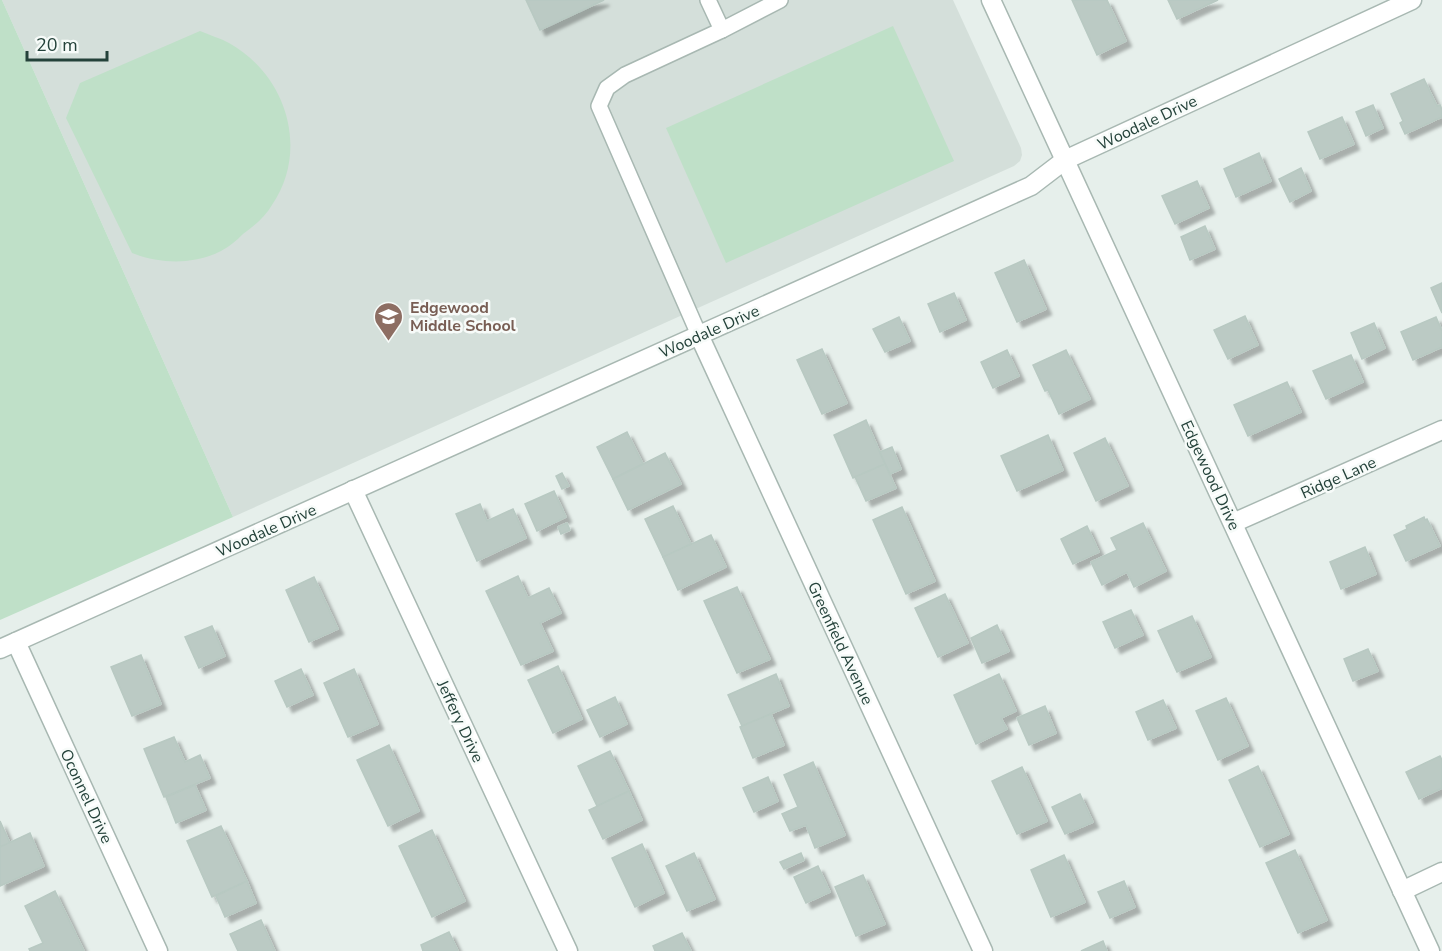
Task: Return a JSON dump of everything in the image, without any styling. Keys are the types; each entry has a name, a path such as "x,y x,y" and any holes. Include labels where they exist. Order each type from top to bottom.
{"street":[{"name":"Edgewood Drive","path":"991,0 1430,951"},
{"name":"Woodale Drive","path":"8,645 1031,186 1065,160 1412,0"},
{"name":"Greenfield Avenue","path":"699,335 983,951"},
{"name":"Ridge Lane","path":"1233,523 1442,430"},
{"name":"Jeffery Drive","path":"353,490 568,951"},
{"name":"Oconnel Drive","path":"8,645 158,951"},
{"path":"1402,891 1442,872"}],"lane":[{"path":"708,0 722,30"},
{"path":"699,335 599,106 607,88 625,75 780,0"}],"shaded area":[{"name":"Edgewood Middle School","path":"2,0 953,0 1021,148 1022,155 1020,161 1014,166 233,517"}],"green space":[{"path":"0,0 2,0 233,517 0,620"},
{"path":"893,26 954,161 726,263 666,128"},
{"path":"200,31 229,43 249,57 265,74 278,94 286,115 290,138 289,161 283,183 269,209 259,221 221,251 211,256 188,261 165,261 143,257 132,253 66,118 80,83"}],"building":[{"path":"526,0 604,0 540,30"},
{"path":"1072,0 1107,0 1126,41 1097,55"},
{"path":"1168,0 1218,0 1177,19"},
{"path":"1424,79 1437,106 1440,105 1442,117 1405,134 1400,123 1403,121 1391,94"},
{"path":"1373,105 1383,128 1366,136 1356,112"},
{"path":"1342,117 1354,144 1320,159 1308,132"},
{"path":"1259,153 1271,181 1236,197 1224,169"},
{"path":"1301,168 1311,191 1290,202 1279,179"},
{"path":"1197,181 1209,208 1175,224 1162,196"},
{"path":"1205,226 1215,249 1190,260 1181,237"},
{"path":"1024,260 1046,309 1017,322 995,273"},
{"path":"1442,283 1442,313 1431,288"},
{"path":"954,293 966,320 940,332 928,304"},
{"path":"1245,316 1258,345 1228,359 1214,330"},
{"path":"899,317 910,341 885,352 873,329"},
{"path":"1436,317 1442,331 1442,347 1413,360 1401,332"},
{"path":"1374,323 1385,348 1362,359 1351,333"},
{"path":"822,349 847,403 822,414 797,360"},
{"path":"1007,350 1019,376 993,388 981,362"},
{"path":"1066,350 1090,399 1059,414 1033,365"},
{"path":"1351,355 1363,382 1326,399 1313,371"},
{"path":"1287,382 1301,412 1248,436 1234,405"},
{"path":"866,420 885,464 853,478 834,435"},
{"path":"627,432 643,464 613,479 597,447"},
{"path":"1048,435 1063,470 1017,491 1001,456"},
{"path":"1105,438 1128,486 1096,501 1074,453"},
{"path":"892,447 901,469 890,474 880,452"},
{"path":"665,453 681,484 628,510 613,479"},
{"path":"885,464 896,488 866,501 855,477"},
{"path":"562,473 569,486 562,489 556,476"},
{"path":"554,491 566,517 537,531 525,504"},
{"path":"480,504 487,521 513,509 526,538 477,561 456,514"},
{"path":"673,506 691,544 663,557 645,519"},
{"path":"902,507 935,581 906,594 873,520"},
{"path":"1424,517 1440,546 1406,561 1394,535"},
{"path":"567,523 570,530 561,534 558,527"},
{"path":"1143,523 1166,571 1134,587 1127,572 1102,585 1091,562 1117,550 1111,538"},
{"path":"1087,526 1099,552 1073,564 1061,539"},
{"path":"711,535 726,567 678,590 663,557"},
{"path":"1365,547 1376,574 1341,589 1330,562"},
{"path":"518,576 528,598 549,588 561,613 540,623 553,651 521,665 486,591"},
{"path":"314,577 338,629 309,642 286,590"},
{"path":"737,587 770,659 737,673 704,601"},
{"path":"945,594 968,643 938,657 915,608"},
{"path":"1131,610 1143,635 1115,648 1103,622"},
{"path":"1192,616 1211,657 1177,672 1158,631"},
{"path":"997,625 1009,651 982,663 971,638"},
{"path":"212,626 225,656 199,668 185,637"},
{"path":"1368,649 1378,671 1353,681 1344,659"},
{"path":"141,655 161,704 132,716 111,667"},
{"path":"558,666 582,719 553,733 528,680"},
{"path":"301,669 313,695 287,707 275,681"},
{"path":"354,669 378,724 348,737 324,683"},
{"path":"776,674 789,706 742,726 728,695"},
{"path":"999,674 1016,711 1001,718 1007,729 976,744 954,695"},
{"path":"615,697 627,724 600,737 587,710"},
{"path":"1226,698 1248,746 1218,760 1196,711"},
{"path":"1163,700 1176,728 1148,740 1136,712"},
{"path":"1045,706 1056,733 1029,745 1017,718"},
{"path":"771,714 784,745 753,758 740,727"},
{"path":"174,737 185,762 200,755 210,778 164,797 144,749"},
{"path":"389,745 419,811 388,826 357,760"},
{"path":"610,751 629,791 597,806 578,766"},
{"path":"1440,756 1442,788 1419,799 1406,772"},
{"path":"813,762 845,835 815,848 806,825 790,831 782,814 798,807 784,775"},
{"path":"1258,766 1289,834 1260,847 1229,780"},
{"path":"1022,767 1047,821 1017,834 992,781"},
{"path":"768,777 778,801 754,812 743,788"},
{"path":"195,785 206,810 176,823 166,797"},
{"path":"629,791 642,820 603,839 589,810"},
{"path":"1080,794 1093,822 1065,834 1052,807"},
{"path":"0,821 10,843 0,847"},
{"path":"221,826 247,881 212,897 187,841"},
{"path":"432,830 465,901 432,917 399,846"},
{"path":"30,833 44,866 0,886 0,847"},
{"path":"642,844 664,893 635,907 612,858"},
{"path":"1295,850 1327,920 1298,933 1266,863"},
{"path":"694,853 715,899 687,911 666,866"},
{"path":"801,853 804,860 784,869 780,862"},
{"path":"1064,855 1085,902 1051,917 1031,870"},
{"path":"818,866 830,892 806,903 794,877"},
{"path":"863,875 885,924 856,936 835,887"},
{"path":"247,881 256,903 225,917 216,896"},
{"path":"1124,881 1135,907 1110,918 1098,892"},
{"path":"55,891 84,951 30,951 29,949 43,943 25,906"},
{"path":"261,920 275,951 238,951 230,934"},
{"path":"449,932 458,951 423,951 421,945"},
{"path":"682,933 691,951 655,951 653,946"},
{"path":"1103,941 1107,951 1081,951"}],"place":[{"name":"Edgewood Middle School","path":"389,342"}]}
